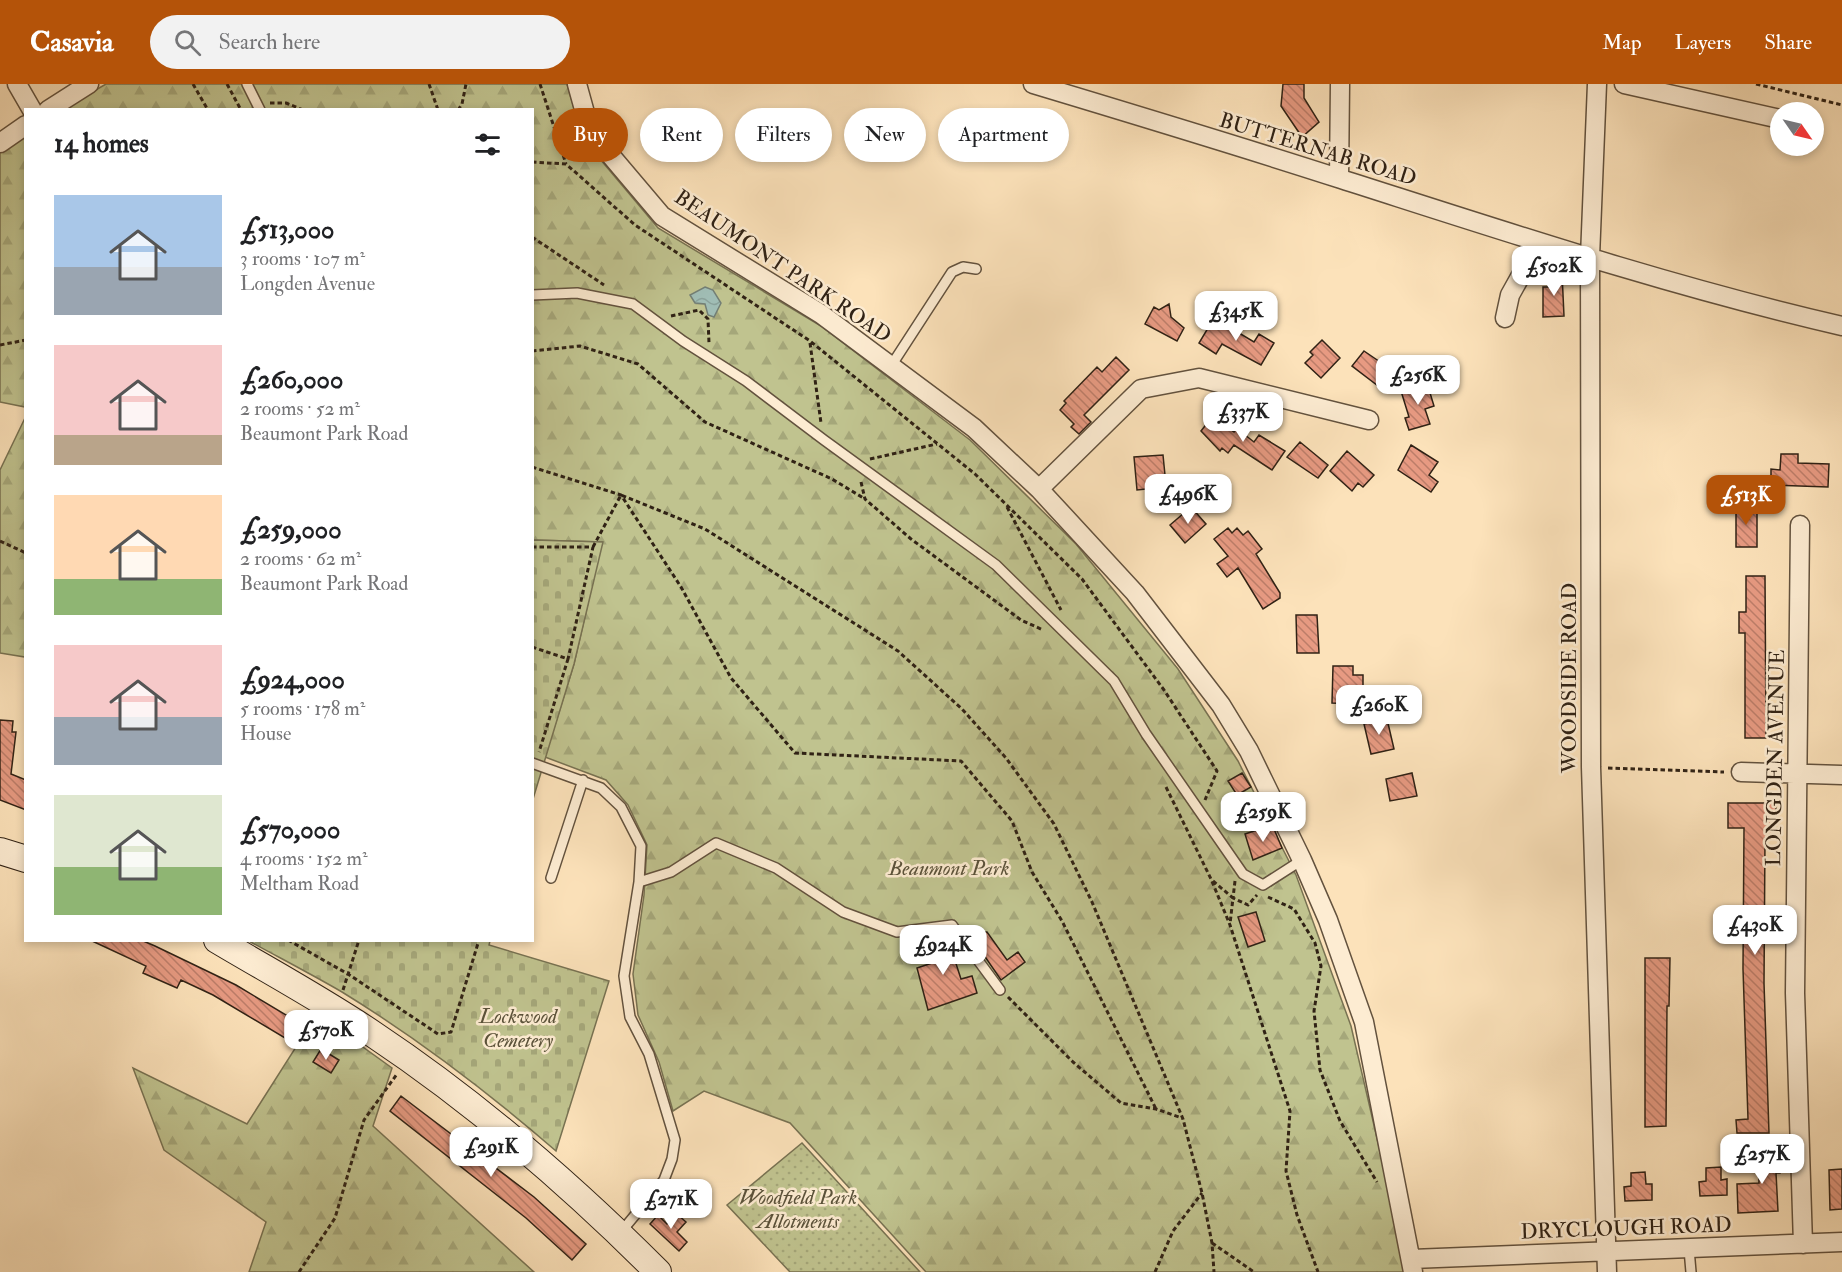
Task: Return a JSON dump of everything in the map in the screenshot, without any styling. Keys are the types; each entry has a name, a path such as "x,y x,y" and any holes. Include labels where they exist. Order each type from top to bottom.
{"main road":[{"path":"0,851 24,858"},
{"path":"220,942 372,1034 489,1120 620,1234 658,1272"}],"street":[{"path":"17,84 31,108"},
{"path":"51,108 89,84"},
{"name":"BEAUMONT PARK ROAD","path":"577,84 591,131 662,216 821,314 974,428 1039,489 1135,593 1221,705 1249,751 1302,860 1328,920 1364,1022 1413,1265"},
{"name":"BUTTERNAB ROAD","path":"1033,84 1339,178 1539,243 1788,314 1842,326"},
{"path":"1339,178 1340,84"},
{"name":"WOODSIDE ROAD","path":"1597,84 1590,257 1591,767 1607,1272"},
{"path":"1624,84 1770,117"},
{"path":"0,143 24,126"},
{"path":"1505,318 1510,295 1539,243"},
{"path":"1039,489 1141,389 1199,378 1369,420"},
{"name":"LONGDEN AVENUE","path":"1800,525 1795,993 1803,1244"},
{"path":"1741,772 1842,775"},
{"name":"DRYCLOUGH ROAD","path":"1413,1265 1605,1249 1625,1252 1842,1242"}],"lane":[{"path":"247,84 259,106"},
{"path":"891,366 952,272 963,267 976,269"},
{"path":"534,295 578,293 633,304 682,340 709,355 996,565 1113,681 1146,734 1243,874 1263,885 1302,860"},
{"path":"534,764 601,788 621,807 641,846 639,882 624,976 630,1017 649,1054 675,1140 664,1180 620,1234"},
{"path":"552,878 583,780"},
{"path":"639,882 671,872 717,843 776,868 843,912 897,932 952,925 1000,990"},
{"path":"1689,1249 1691,1272"}],"path":[{"path":"193,84 207,108"},
{"path":"228,84 240,108"},
{"path":"429,84 437,108"},
{"path":"459,108 466,84"},
{"path":"540,84 566,164 635,225 810,341 975,474 1082,579 1164,690 1217,771 1200,812"},
{"path":"1756,84 1842,105"},
{"path":"259,106 286,103 298,108"},
{"path":"534,162 566,164"},
{"path":"534,238 606,286"},
{"path":"658,321 679,312 699,310 708,319 709,355"},
{"path":"0,345 24,340"},
{"path":"810,341 824,440"},
{"path":"534,351 580,346 638,364 705,422 832,479 865,500 945,566 1021,620 1050,633"},
{"path":"865,500 857,463 938,444"},
{"path":"534,468 621,495 705,529 898,651 969,717 1006,758 1054,824 1092,902 1183,1119 1202,1193 1212,1243 1214,1272"},
{"path":"534,764 568,659 593,547 621,495"},
{"path":"621,495 681,587 731,678 795,753 961,761 1012,821 1032,872 1062,921 1156,1109"},
{"path":"1005,503 1064,616"},
{"path":"0,542 24,552"},
{"path":"534,547 593,547"},
{"path":"534,648 568,659"},
{"path":"1591,767 1741,772"},
{"path":"1164,783 1211,879 1230,925 1290,1111 1286,1171 1297,1215 1318,1272"},
{"path":"1230,925 1232,883 1243,874"},
{"path":"1211,879 1233,898 1248,904 1259,893 1294,909 1315,943 1321,966 1314,1011 1320,1071 1340,1121 1379,1186"},
{"path":"292,942 348,974 438,1034 451,1032 478,942"},
{"path":"332,1010 348,974 358,942"},
{"path":"1000,990 1073,1062 1121,1103 1156,1109 1183,1119"},
{"path":"299,1272 334,1218 364,1120 396,1077"},
{"path":"1155,1272 1173,1231 1202,1193"},
{"path":"1212,1243 1254,1272"}],"green space":[{"name":"Beaumont Park","path":"106,84 567,84 574,108 552,108 552,162 602,162 658,228 821,326 970,440 1076,544 1178,669 1238,761 1296,875 1351,1026 1408,1272 926,1272 790,1123 704,1091 673,1111 659,1062 638,1015 633,974 644,895 647,845 628,805 606,780 545,757 574,664 602,542 534,540 534,108 64,108"},
{"path":"24,135 24,407 0,402 0,152"},
{"path":"24,420 24,657 0,653 0,470"},
{"path":"534,540 603,542 574,664 534,796"},
{"name":"Lockwood Cemetery","path":"251,942 490,942 489,945 609,981 556,1151 479,1087 398,1028 342,992"},
{"path":"317,1014 392,1068 373,1126 534,1272 249,1272 266,1222 164,1150 133,1068 247,1124"},
{"name":"Woodfield Park Allotments","path":"802,1143 920,1272 790,1272 727,1205"}],"water":[{"path":"705,287 713,290 721,303 714,317 708,315 705,304 695,303 690,295"}],"building":[{"path":"1283,84 1304,84 1304,98 1319,122 1302,137 1281,106"},
{"path":"1549,273 1562,273 1564,316 1543,317 1543,287 1549,287"},
{"path":"1169,304 1171,317 1184,328 1177,341 1145,324 1154,307 1159,310"},
{"path":"1214,318 1254,342 1259,334 1274,343 1261,365 1222,344 1216,354 1199,343"},
{"path":"1322,340 1340,358 1321,378 1305,363 1313,355 1310,352"},
{"path":"1364,351 1399,375 1386,392 1352,366"},
{"path":"1116,357 1129,370 1084,415 1091,422 1079,434 1071,427 1074,424 1060,410 1066,403 1064,401 1097,367 1102,372"},
{"path":"1427,383 1434,406 1425,409 1430,424 1409,430 1405,418 1409,417 1401,391"},
{"path":"1212,417 1234,432 1236,428 1254,442 1259,435 1285,451 1272,470 1234,445 1228,453 1222,448 1220,451 1201,431"},
{"path":"1300,442 1328,465 1318,478 1287,457"},
{"path":"1411,445 1438,462 1429,475 1438,482 1431,492 1398,470"},
{"path":"1347,451 1374,475 1363,487 1358,483 1352,491 1330,471"},
{"path":"1781,454 1798,454 1798,463 1829,464 1828,487 1771,485 1771,469 1780,470"},
{"path":"1163,455 1165,475 1155,476 1156,488 1137,490 1134,457"},
{"path":"1736,505 1757,506 1757,547 1736,547"},
{"path":"1191,507 1206,524 1185,543 1170,525"},
{"path":"1228,528 1232,533 1237,528 1243,535 1248,531 1262,549 1256,554 1280,593 1280,598 1263,609 1238,568 1227,577 1217,564 1228,556 1214,539"},
{"path":"1746,576 1765,576 1766,738 1745,738 1745,633 1739,633 1739,612 1746,612"},
{"path":"1296,615 1317,615 1319,653 1297,653"},
{"path":"1333,666 1353,666 1353,675 1363,675 1363,689 1356,691 1356,704 1332,703"},
{"path":"1387,719 1394,749 1371,754 1364,724"},
{"path":"0,720 13,721 12,732 16,732 11,774 24,779 24,809 0,800"},
{"path":"1242,773 1251,787 1237,795 1228,781"},
{"path":"1412,773 1417,796 1390,801 1386,779"},
{"path":"1728,803 1776,803 1775,838 1765,838 1764,983 1769,1133 1737,1133 1736,1120 1748,1119 1743,969 1744,828 1728,828"},
{"path":"1266,827 1267,831 1274,829 1282,848 1253,860 1245,834"},
{"path":"1256,912 1265,941 1248,947 1238,917"},
{"path":"968,932 987,932 1007,960 1018,952 1025,962 1001,980"},
{"path":"947,936 961,979 972,976 977,993 928,1010 917,968 932,963 925,942"},
{"path":"94,942 146,942 236,985 296,1021 285,1038 213,995 181,980 177,988 143,973 146,966"},
{"path":"1645,958 1670,958 1669,1006 1667,1006 1666,1126 1645,1127"},
{"path":"321,1049 339,1060 331,1073 313,1062"},
{"path":"401,1096 534,1197 586,1244 572,1260 526,1218 390,1111"},
{"path":"1758,1147 1779,1147 1780,1173 1776,1173 1778,1211 1738,1213 1737,1184 1759,1183"},
{"path":"1721,1167 1721,1180 1727,1179 1727,1195 1700,1196 1699,1182 1706,1181 1706,1168"},
{"path":"1842,1169 1842,1209 1830,1210 1829,1170"},
{"path":"1645,1172 1646,1184 1652,1184 1652,1200 1625,1201 1624,1187 1631,1186 1631,1173"},
{"path":"677,1214 686,1222 677,1232 687,1242 679,1251 650,1224 658,1215 667,1224"}]}
